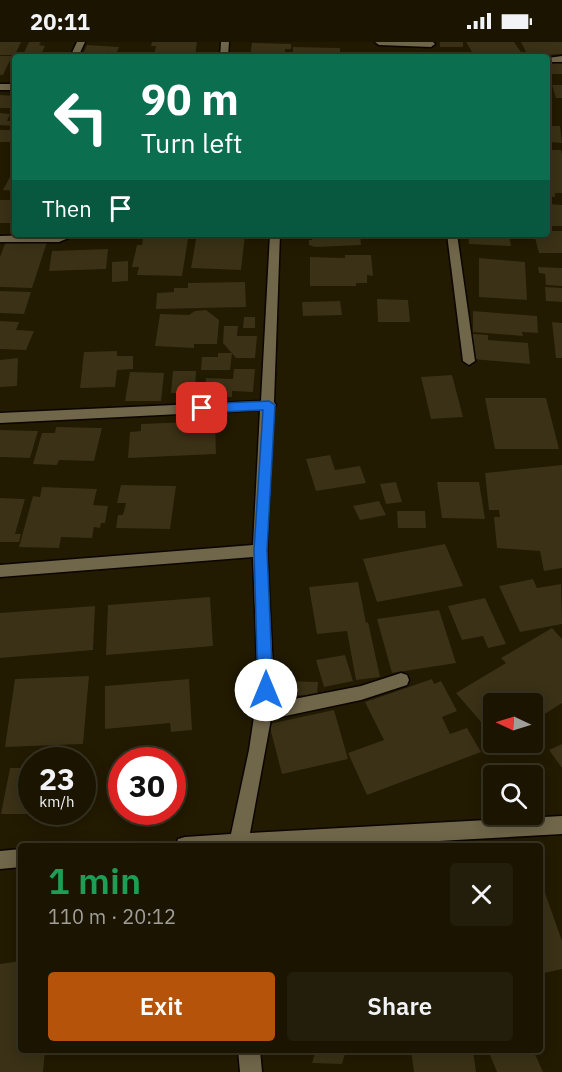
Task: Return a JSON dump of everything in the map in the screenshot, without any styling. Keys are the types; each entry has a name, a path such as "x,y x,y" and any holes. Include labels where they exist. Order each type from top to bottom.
{"street":[{"path":"379,42 432,46"},
{"path":"0,239 62,237"},
{"path":"238,843 258,750 263,713 266,661 260,550 269,405 275,237"},
{"path":"452,237 469,361"},
{"path":"0,418 269,405"},
{"path":"0,571 260,550"},
{"path":"263,713 361,693 401,680"},
{"path":"255,843 562,825"},
{"path":"0,860 18,858"},
{"path":"249,1053 251,1072"}],"building":[{"path":"0,42 21,42 15,54 0,55"},
{"path":"29,42 41,42 39,45 45,46 41,54 23,54"},
{"path":"152,42 197,42 195,54 154,54 156,46 151,46"},
{"path":"440,42 463,42 463,47 440,47"},
{"path":"466,42 514,42 522,54 473,54"},
{"path":"521,42 562,42 562,54 527,54"},
{"path":"252,43 291,44 291,49 285,49 285,54 250,54"},
{"path":"87,45 119,47 116,54 107,54 108,50 106,54 84,52"},
{"path":"293,47 340,48 340,54 293,54"},
{"path":"0,56 12,56 3,75 0,75"},
{"path":"550,61 562,63 562,74 550,74"},
{"path":"552,85 562,85 562,98 556,98"},
{"path":"0,95 12,96 12,108 0,108"},
{"path":"0,113 10,114 7,121 12,121 12,126 0,125"},
{"path":"550,126 560,126 562,143 550,142"},
{"path":"0,130 12,130 12,142 0,142"},
{"path":"550,150 561,150 562,193 555,193 555,197 550,196"},
{"path":"12,173 12,191 3,190"},
{"path":"0,200 12,200 12,223 0,223"},
{"path":"550,204 562,205 562,226 550,226"},
{"path":"551,231 562,231 562,253 539,253 535,237 550,237"},
{"path":"196,237 245,237 241,270 191,268"},
{"path":"312,237 360,237 361,245 315,247 309,245 309,240 312,240"},
{"path":"468,237 510,237 511,246 469,244"},
{"path":"143,238 188,239 182,276 137,275 139,267 132,267 137,245 142,245"},
{"path":"6,241 47,242 32,288 0,287 0,257"},
{"path":"108,249 106,269 49,271 52,251"},
{"path":"345,255 371,255 373,276 367,275 367,283 356,283 356,286 310,286 310,257 345,258"},
{"path":"479,258 525,262 527,300 479,297"},
{"path":"128,261 128,281 112,282 112,262"},
{"path":"538,267 562,268 562,286 546,285 545,274 539,273"},
{"path":"245,282 246,307 156,309 157,293 174,292 174,288 188,288 188,283"},
{"path":"545,287 562,288 562,302 546,301"},
{"path":"0,291 31,292 24,314 0,313"},
{"path":"377,299 408,300 410,322 378,322"},
{"path":"340,301 342,315 303,316 302,302"},
{"path":"206,310 219,320 217,344 194,344 194,348 155,346 160,314 189,315 195,311"},
{"path":"473,311 537,316 538,333 522,332 523,336 473,332"},
{"path":"244,317 255,317 255,328 243,328"},
{"path":"0,321 19,322 16,330 34,331 26,350 0,349"},
{"path":"552,322 562,323 562,358 556,358"},
{"path":"224,326 238,326 237,336 257,336 255,358 236,358 223,343"},
{"path":"473,334 488,335 488,340 528,343 530,364 472,359"},
{"path":"117,351 117,356 133,356 133,369 117,370 115,387 80,388 84,352"},
{"path":"218,353 232,353 230,370 201,370 202,357 218,357"},
{"path":"18,358 17,386 0,387 0,360"},
{"path":"234,369 255,369 253,392 232,391 232,397 204,397 206,378 233,379"},
{"path":"173,371 196,371 195,393 171,393"},
{"path":"130,372 164,373 161,401 125,401"},
{"path":"452,375 463,417 431,419 421,377"},
{"path":"485,398 546,398 559,449 495,449"},
{"path":"215,421 216,454 128,458 130,432 141,431 141,424"},
{"path":"56,427 102,428 94,461 59,460 57,465 33,464 42,433 55,433"},
{"path":"0,430 38,431 30,458 0,457"},
{"path":"330,455 335,470 360,466 366,483 316,491 306,459"},
{"path":"562,465 562,568 544,571 540,551 497,548 494,517 500,517 499,510 489,510 485,473"},
{"path":"396,482 402,502 386,504 380,484"},
{"path":"437,482 479,482 485,519 442,518"},
{"path":"121,485 176,486 170,529 116,528 118,515 123,515 126,503 117,503"},
{"path":"42,487 97,489 93,505 108,506 105,523 101,523 100,528 94,527 92,538 61,537 59,548 19,547 33,496 40,497"},
{"path":"0,498 25,499 15,534 21,534 19,542 0,542"},
{"path":"379,501 386,515 360,520 353,506"},
{"path":"397,511 425,511 426,528 398,528"},
{"path":"445,544 463,586 377,602 363,559"},
{"path":"533,579 537,588 561,584 562,624 520,632 499,586"},
{"path":"358,582 380,677 356,680 347,631 317,634 309,587"},
{"path":"210,597 213,646 106,655 108,605"},
{"path":"485,598 506,644 488,648 483,636 462,640 448,606"},
{"path":"95,606 93,650 0,658 0,613"},
{"path":"439,610 456,663 392,673 377,619"},
{"path":"552,628 562,639 562,703 543,715 543,693 483,693 483,724 456,693 506,663 501,658"},
{"path":"345,655 353,681 324,687 316,660"},
{"path":"89,676 83,744 5,747 15,679"},
{"path":"189,679 192,730 171,732 170,723 105,729 105,686"},
{"path":"432,679 434,684 441,681 457,711 442,717 450,734 467,728 481,752 367,795 348,753 384,740 365,702"},
{"path":"290,681 318,682 317,696 289,695"},
{"path":"334,710 348,759 282,774 269,724"},
{"path":"562,744 562,768 549,750"},
{"path":"10,768 18,768 18,814 1,814"},
{"path":"543,893 545,893 562,941 562,969 543,973"},
{"path":"18,961 18,1053 45,1053 43,1072 0,1072 0,964"},
{"path":"315,1053 345,1053 342,1064 312,1063"},
{"path":"411,1053 473,1053 476,1072 414,1072"},
{"path":"489,1053 534,1053 543,1072 497,1072"}],"route":[{"path":"202,408 269,405 260,550 266,690"}]}
